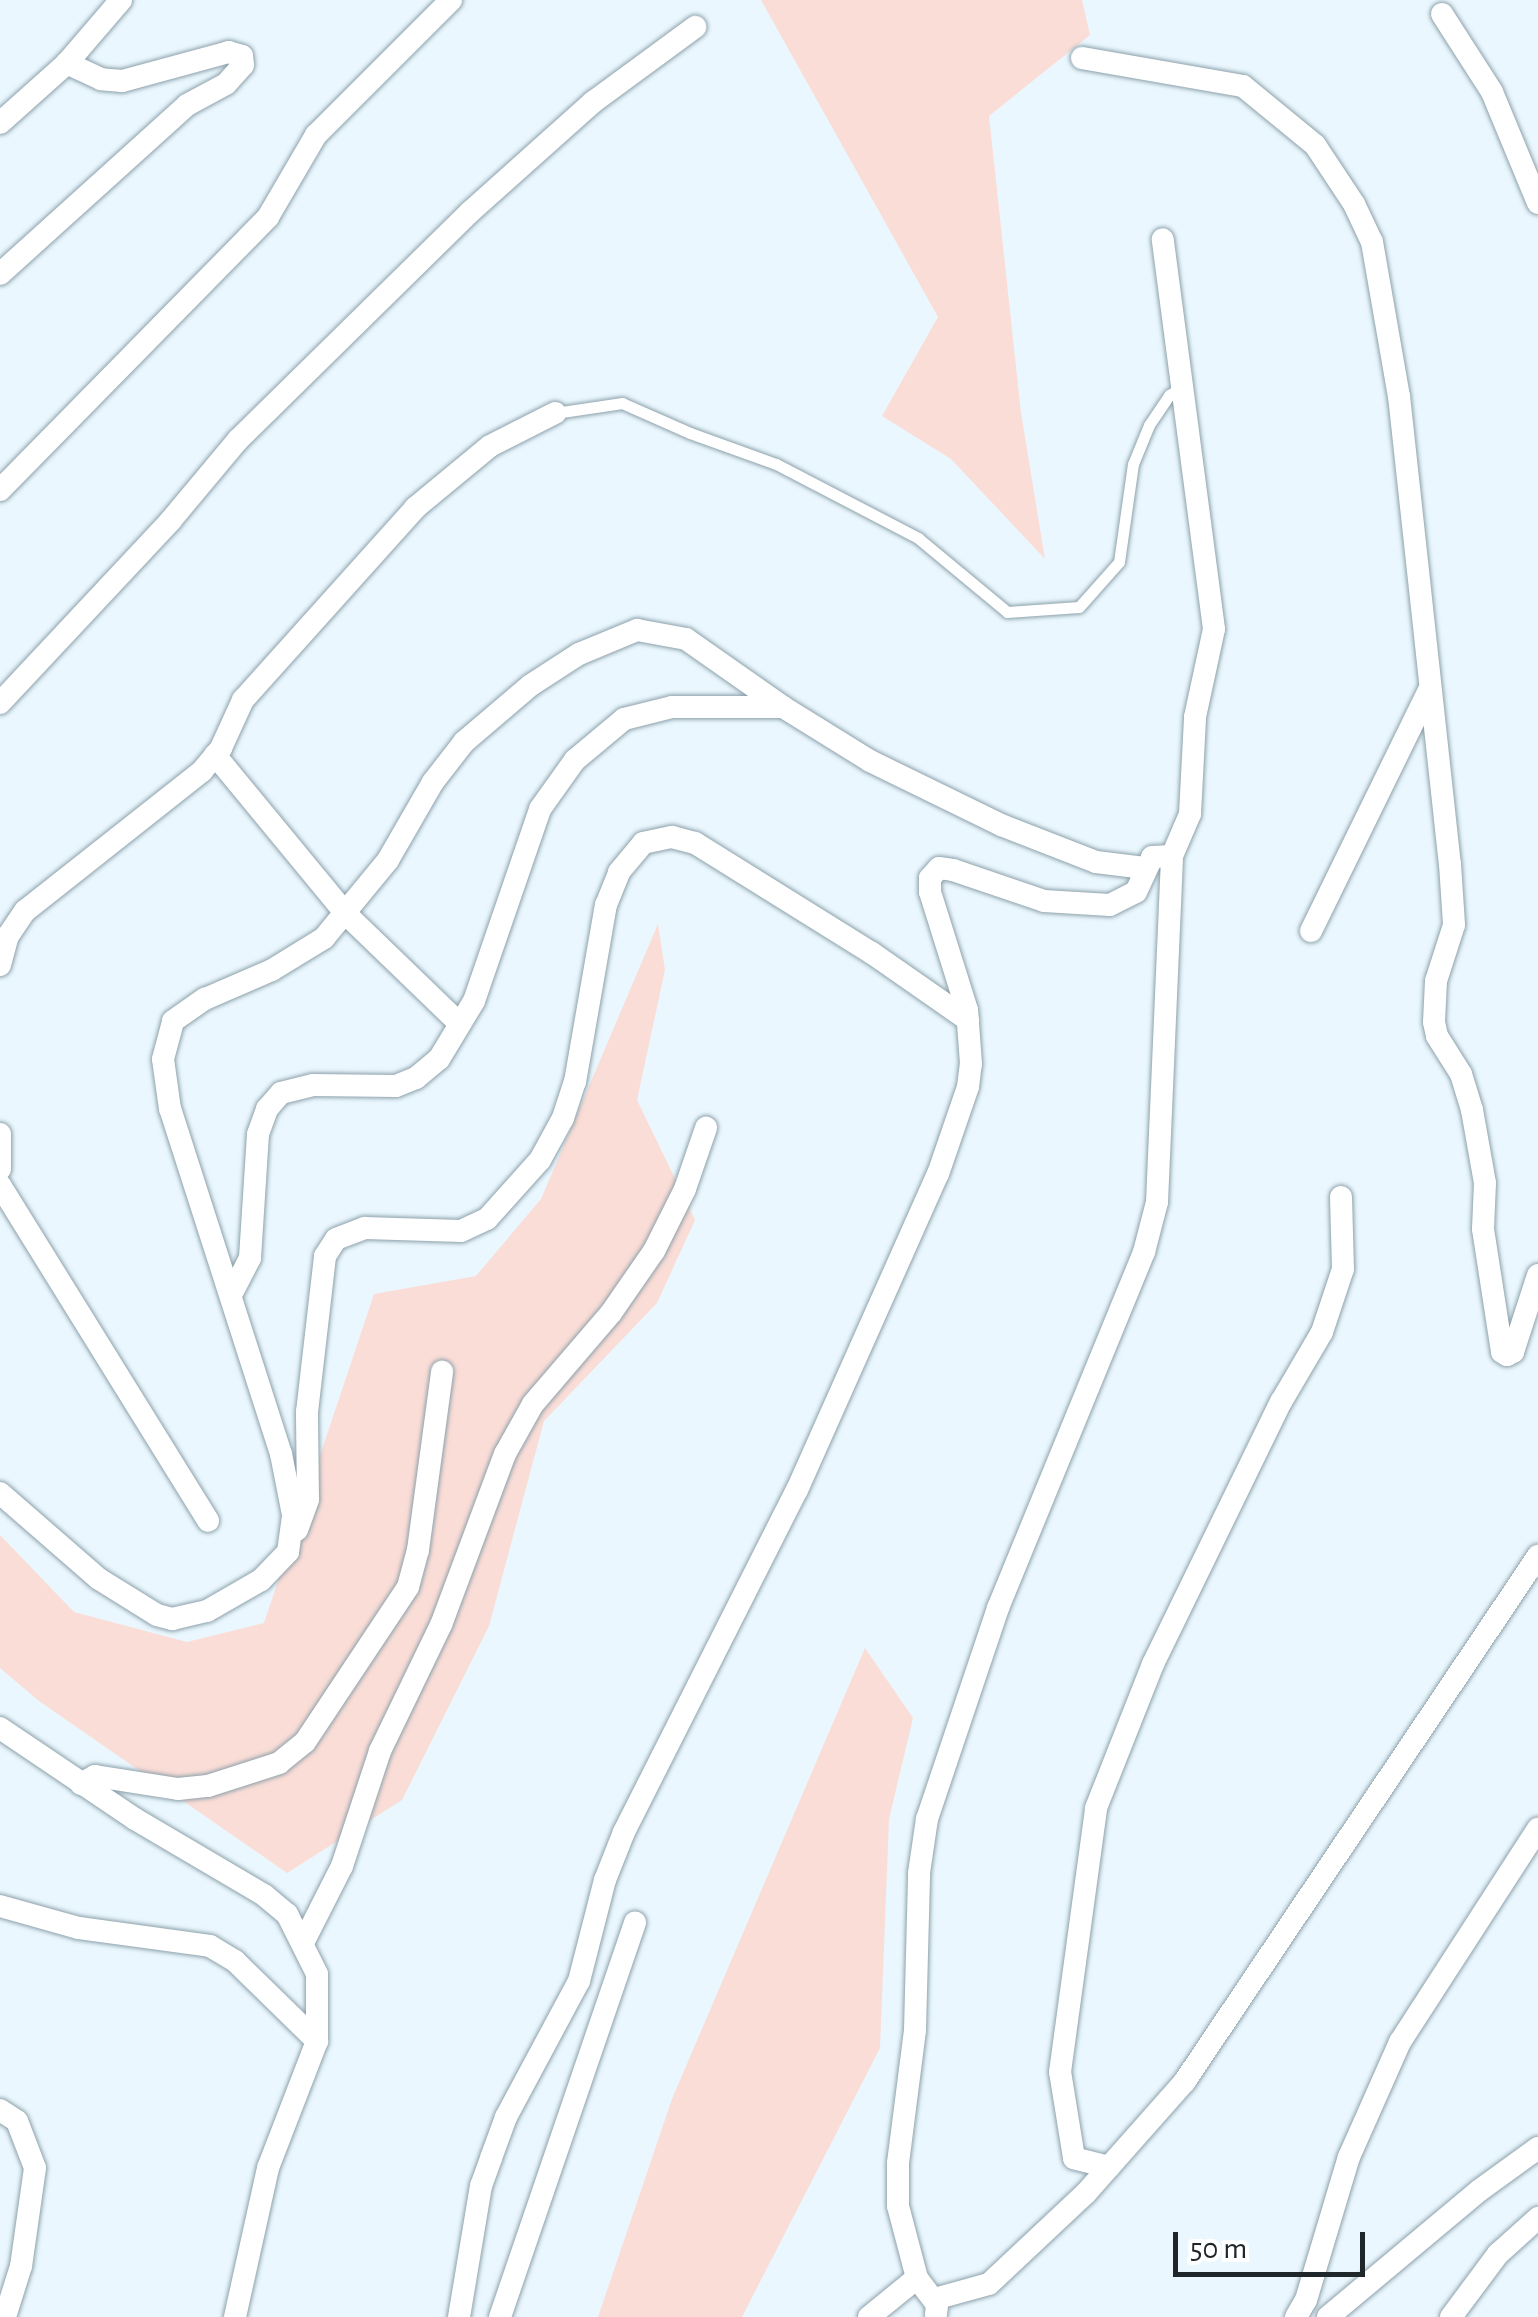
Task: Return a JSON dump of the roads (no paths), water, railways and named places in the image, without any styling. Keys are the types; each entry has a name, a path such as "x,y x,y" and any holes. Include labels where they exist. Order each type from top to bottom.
{"street":[{"path":"0,123 67,63 121,0"},
{"path":"0,490 268,216 316,136 451,0"},
{"path":"1442,14 1492,92 1538,202"},
{"path":"0,703 171,520 238,440 470,212 593,102 694,27"},
{"path":"0,274 188,105 226,84 243,66 242,56 229,52 122,81 101,79 67,63"},
{"path":"1082,58 1202,75 1243,86 1315,146 1354,204 1372,242 1396,379 1454,925 1436,981 1434,1022 1437,1036 1462,1074 1472,1110 1485,1183 1483,1229 1502,1352 1506,1355 1514,1352 1538,1274"},
{"path":"1163,239 1214,629 1195,718 1190,814 1172,856 1158,1202 1144,1252 998,1608 926,1819 919,1873 915,2030 898,2164 898,2206 918,2278 936,2309 989,2284 1109,2167 1185,2081 1538,1556"},
{"path":"0,965 8,936 24,911 202,770 215,755 243,700 415,508 490,446 555,413"},
{"path":"293,1536 281,1454 170,1109 164,1040 173,1021 188,1009 305,952 346,914 464,742 530,685 608,640 637,630 686,639 870,762 1001,826 1096,862 1145,868"},
{"path":"1311,931 1430,690"},
{"path":"231,1296 250,1258 258,1134 267,1109 281,1094 313,1085 396,1086 416,1078 439,1059 474,1001 540,809 594,742 643,712 714,704 783,707"},
{"path":"215,755 346,914 460,1024"},
{"path":"0,1493 122,1597 172,1618 207,1611 261,1580 288,1552 308,1499 308,1412 325,1256 336,1239 365,1228 461,1231 487,1219 540,1160 564,1118 575,1082 606,906 619,872 643,843 672,837 694,843 872,952 968,1020"},
{"path":"459,2317 481,2186 506,2117 579,1981 605,1880 624,1832 797,1490 938,1174 968,1087 968,1020 930,892 934,872 953,870 1044,900 1102,906 1132,897 1156,854 1172,856"},
{"path":"304,1941 342,1866 380,1751 441,1625 505,1454 533,1404 612,1313 654,1250 686,1189 706,1128"},
{"path":"0,1134 0,1169"},
{"path":"0,1184 208,1521"},
{"path":"1109,2167 1074,2158 1060,2072 1096,1808 1152,1664 1281,1402 1322,1332 1343,1269 1341,1197"},
{"path":"81,1784 100,1776 178,1788 208,1786 279,1763 305,1742 408,1586 418,1550 442,1372"},
{"path":"0,1728 81,1784 264,1896 286,1914 304,1941 318,1974 317,2040 268,2168 235,2317"},
{"path":"1296,2317 1306,2300 1349,2158 1400,2042 1538,1829"},
{"path":"0,1906 79,1928 210,1946 235,1962 317,2040"},
{"path":"500,2317 635,1922"},
{"path":"0,2110 18,2121 35,2168 21,2266 5,2317"},
{"path":"1328,2317 1480,2190 1538,2148"},
{"path":"1451,2317 1498,2254 1538,2218"},
{"path":"869,2317 918,2278"}],"lane":[{"path":"555,413 622,403 690,434 776,464 918,538 1007,612 1080,607 1119,562 1133,464 1149,426 1170,395 1181,388"}]}
